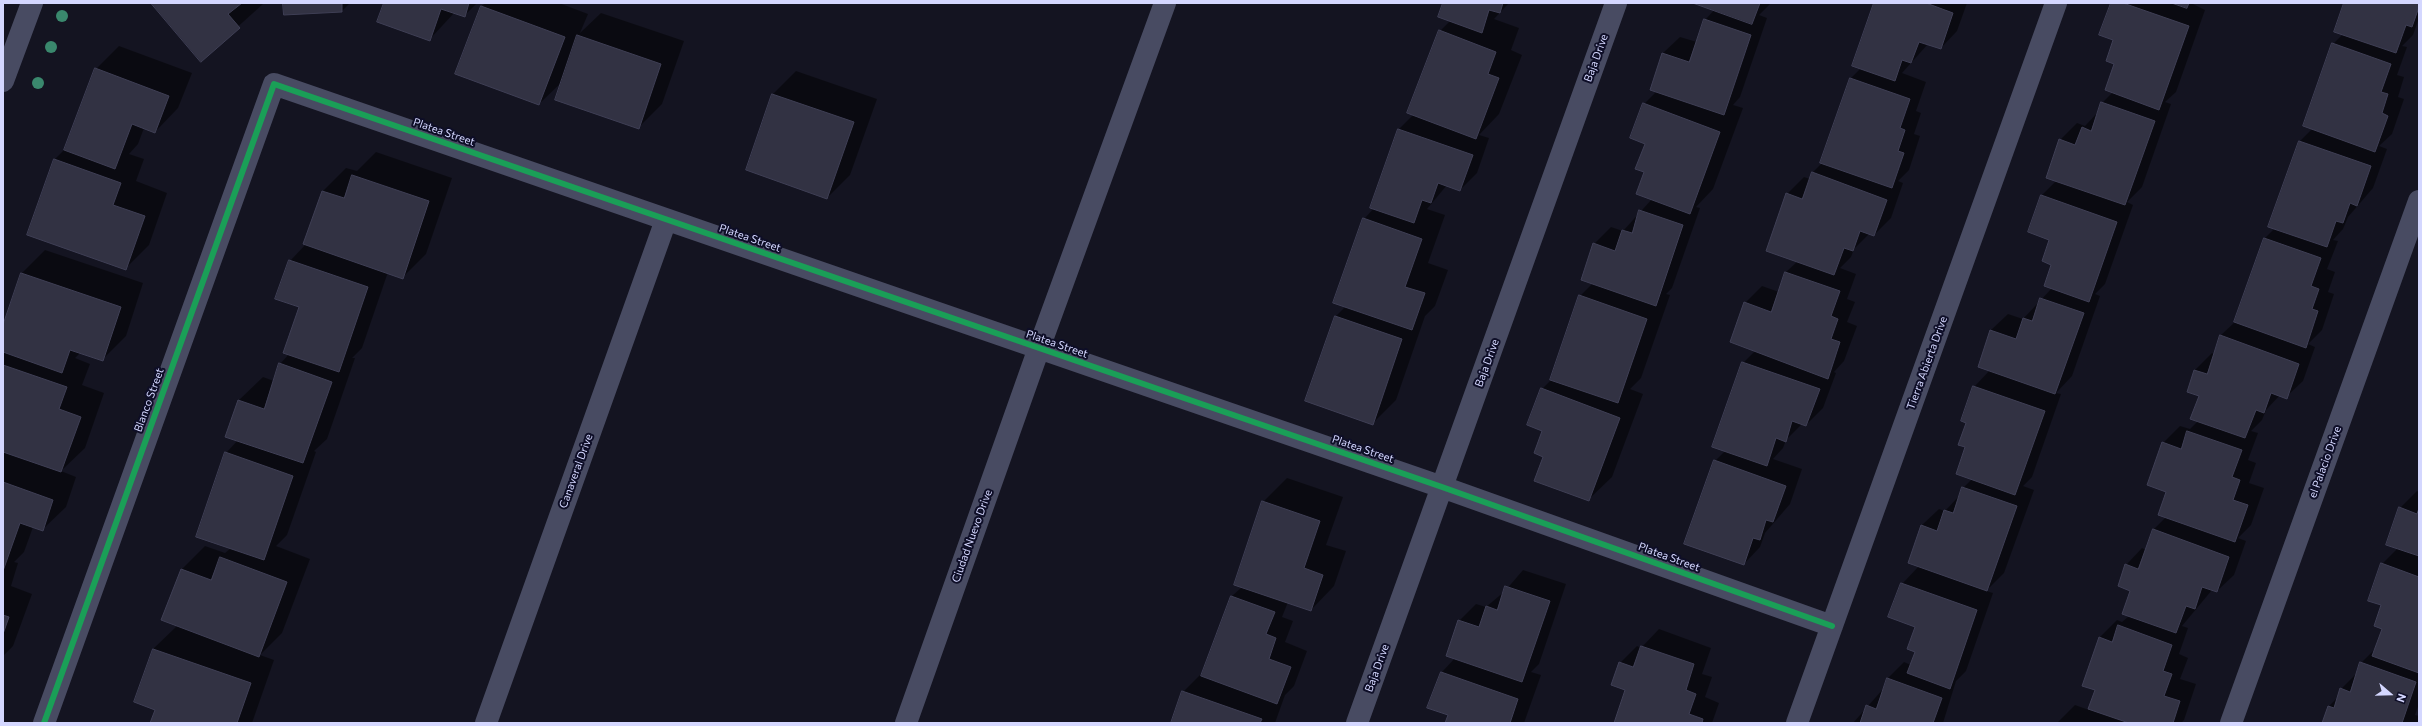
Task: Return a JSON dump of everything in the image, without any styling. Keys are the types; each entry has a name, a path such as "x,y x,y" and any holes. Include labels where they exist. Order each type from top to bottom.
{"street":[{"path":"3,81 32,3"},
{"name":"Ciudad Nuevo Drive","path":"906,723 1039,348 1165,3"},
{"name":"Baja Drive","path":"1357,723 1616,3"},
{"name":"Tierra Abierta Drive","path":"1797,723 2056,3"},
{"name":"Platea Street","path":"274,84 1442,487 1832,626"},
{"name":"Blanco Street","path":"44,723 274,84"},
{"name":"el Palacio Drive","path":"2232,723 2419,201"},
{"name":"Canaveral Drive","path":"486,723 666,220"}],"building":[{"path":"151,3 242,3 228,14 240,28 201,62"},
{"path":"283,3 342,3 342,12 284,15"},
{"path":"384,3 469,3 465,17 441,9 430,41 377,22"},
{"path":"1443,3 1503,3 1500,13 1489,10 1482,33 1438,17"},
{"path":"1693,3 1760,3 1752,24"},
{"path":"1874,3 1926,3 1953,13 1941,49 1919,42 1911,63 1902,60 1895,81 1852,66"},
{"path":"2111,3 2123,3 2189,26 2159,110 2105,90 2114,64 2106,61 2113,40 2099,35"},
{"path":"2172,3 2189,3 2187,8"},
{"path":"2344,3 2419,3 2419,7 2412,27 2406,25 2396,53 2334,32"},
{"path":"481,6 565,37 539,105 455,74"},
{"path":"1704,19 1751,35 1724,115 1650,90 1662,53 1689,62"},
{"path":"1439,30 1496,52 1488,74 1499,78 1476,139 1407,113"},
{"path":"577,35 661,64 639,129 555,100"},
{"path":"2332,43 2391,64 2381,92 2388,94 2382,113 2388,116 2375,152 2303,126"},
{"path":"95,68 169,96 155,133 132,124 115,169 64,150"},
{"path":"1850,78 1910,99 1900,128 1905,130 1898,151 1904,153 1892,188 1820,163"},
{"path":"772,94 854,122 827,199 746,170"},
{"path":"2101,102 2155,121 2125,205 2046,178 2059,139 2075,145 2082,127 2091,131"},
{"path":"1643,103 1720,132 1690,214 1636,194 1644,172 1635,169 1645,144 1630,138"},
{"path":"1398,129 1473,155 1460,191 1438,183 1431,203 1422,200 1414,223 1370,208"},
{"path":"2299,141 2371,166 2357,206 2350,203 2343,223 2336,221 2327,247 2268,227"},
{"path":"54,159 121,183 113,205 145,216 126,270 27,235"},
{"path":"1812,172 1887,200 1874,236 1860,231 1853,251 1844,248 1834,275 1766,251 1786,193 1802,199"},
{"path":"352,175 429,201 403,279 303,244 322,191 344,198"},
{"path":"2041,195 2117,222 2089,302 2044,286 2051,265 2042,261 2049,240 2028,232"},
{"path":"1639,210 1683,225 1656,306 1581,280 1593,243 1615,251 1622,230 1632,233"},
{"path":"1363,218 1422,239 1405,287 1425,293 1412,330 1333,303"},
{"path":"2264,238 2321,258 2311,286 2319,289 2312,309 2318,311 2306,348 2234,322"},
{"path":"289,260 368,287 339,372 283,353 299,307 275,299"},
{"path":"1785,272 1840,291 1831,316 1838,319 1831,339 1840,342 1828,379 1730,342 1744,302 1771,312"},
{"path":"21,273 121,307 103,361 70,350 62,373 3,352 3,325"},
{"path":"1579,295 1647,319 1618,403 1550,380"},
{"path":"2040,298 2084,313 2055,394 1978,367 1990,330 2016,339 2023,318 2032,321"},
{"path":"1335,316 1402,339 1373,425 1305,401"},
{"path":"2220,335 2299,364 2287,399 2271,393 2264,413 2256,410 2245,438 2190,419 2199,396 2187,392 2194,370 2207,374"},
{"path":"1742,362 1820,389 1806,426 1792,421 1786,442 1776,438 1767,466 1712,447"},
{"path":"279,363 332,382 303,463 225,437 238,400 264,409"},
{"path":"3,365 67,387 59,409 81,417 61,472 3,452"},
{"path":"1973,386 2045,411 2015,495 1956,474 1965,447 1958,445 1966,423 1961,421"},
{"path":"1541,388 1620,418 1589,501 1534,481 1543,457 1534,453 1542,431 1527,425"},
{"path":"2187,431 2242,450 2232,477 2240,480 2233,500 2248,505 2235,542 2158,515 2166,492 2147,485 2162,442 2181,449"},
{"path":"225,452 293,476 264,560 196,537"},
{"path":"1714,460 1786,486 1773,522 1766,520 1760,540 1753,538 1744,565 1684,544"},
{"path":"3,482 53,500 43,531 20,523 3,571"},
{"path":"1962,487 2017,506 1987,591 1908,563 1921,525 1937,531 1944,510 1953,513"},
{"path":"1262,501 1320,521 1304,568 1323,575 1311,611 1234,585"},
{"path":"2399,507 2417,514 2419,508 2419,556 2386,545"},
{"path":"2153,529 2229,557 2217,592 2202,587 2195,609 2186,606 2176,633 2122,614 2130,591 2118,586 2125,564 2138,569"},
{"path":"220,557 287,582 259,657 161,620 181,569 211,580"},
{"path":"2381,563 2419,577 2419,673 2372,656 2382,629 2374,626 2381,605 2368,601"},
{"path":"1901,583 1977,610 1950,689 1907,673 1915,652 1907,649 1915,627 1888,617"},
{"path":"1505,586 1550,601 1522,682 1446,656 1458,620 1479,627 1486,606 1497,610"},
{"path":"1231,596 1275,612 1266,634 1276,638 1269,659 1291,667 1277,704 1201,676"},
{"path":"3,615 9,617 3,634"},
{"path":"2118,625 2172,645 2163,671 2172,674 2164,696 2180,701 2173,723 2129,723 2088,709 2095,690 2082,686 2099,637 2112,642"},
{"path":"1641,646 1694,664 1686,690 1696,694 1689,714 1703,719 1702,723 1614,723 1625,690 1611,685 1619,662 1633,667"},
{"path":"153,649 251,683 237,723 150,723 155,710 134,702"},
{"path":"2360,662 2416,682 2402,723 2322,723 2328,706 2334,708 2340,688 2350,692"},
{"path":"1441,672 1518,699 1510,723 1445,723 1448,715 1427,708"},
{"path":"1887,678 1942,698 1933,723 1860,723 1866,705 1876,709"},
{"path":"1182,691 1262,719 1260,723 1171,723"}],"cycle path":[{"path":"44,723 274,84 1442,487 1832,626"}]}
